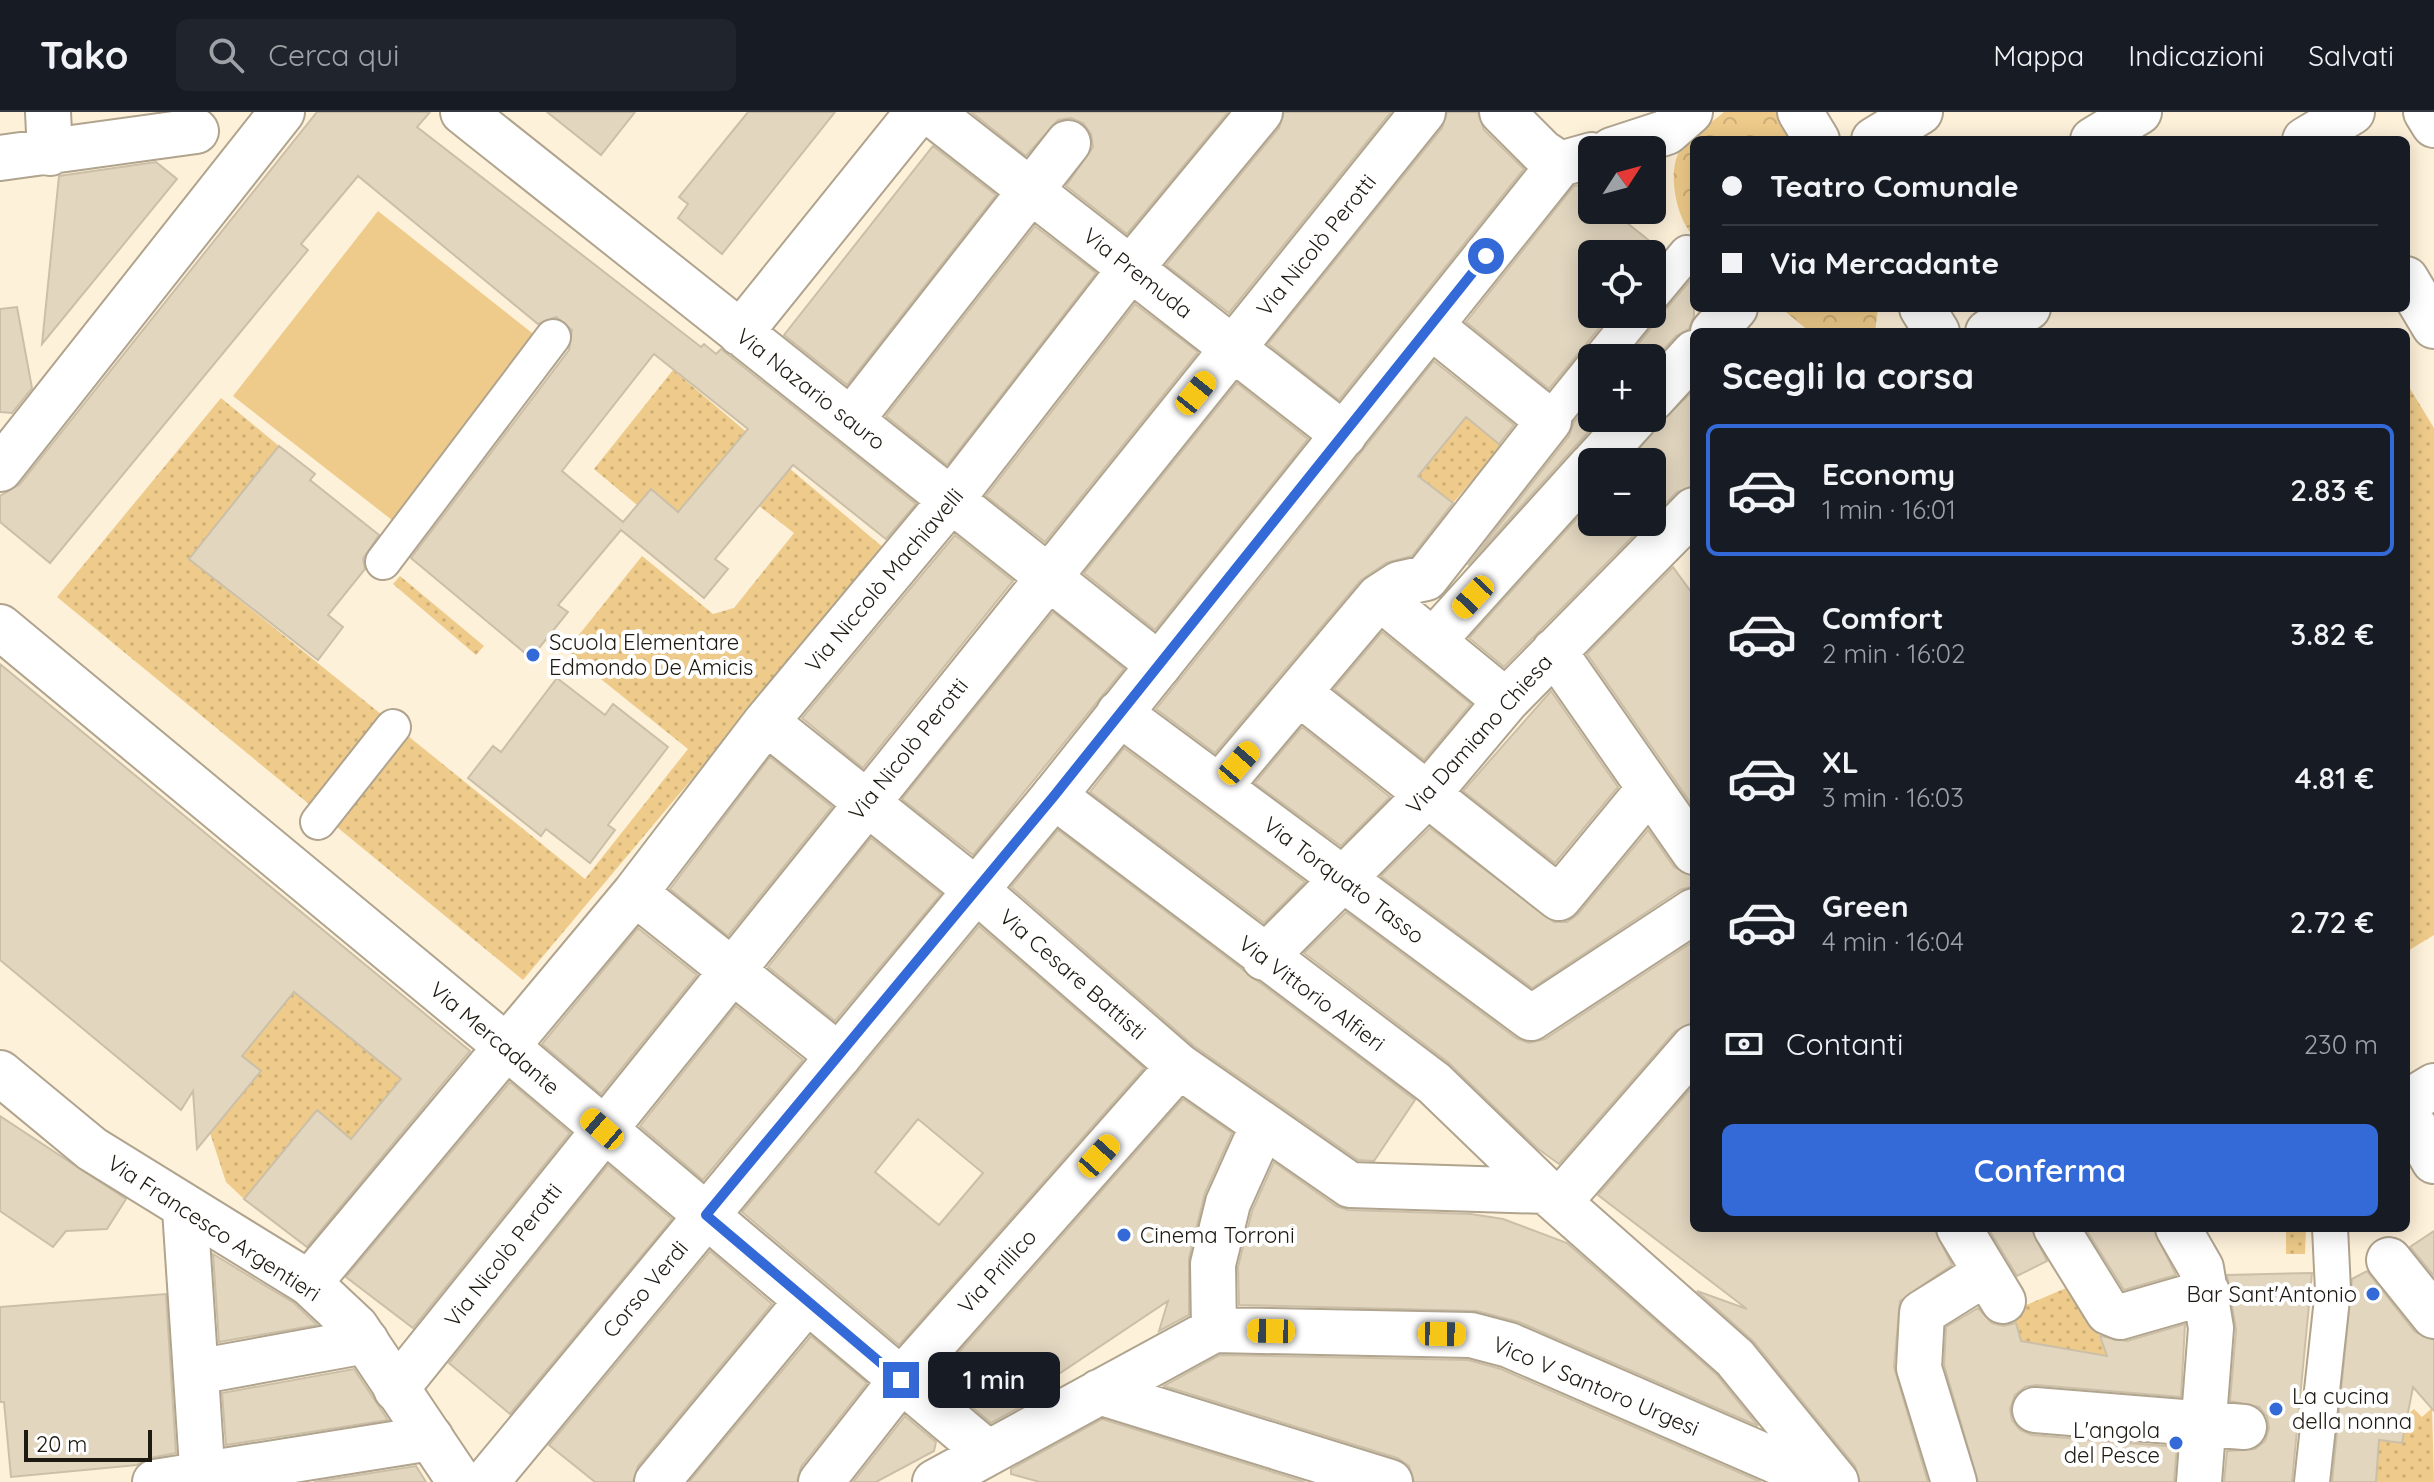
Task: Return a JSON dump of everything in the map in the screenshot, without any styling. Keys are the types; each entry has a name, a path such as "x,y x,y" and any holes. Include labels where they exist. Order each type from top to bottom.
{"street":[{"path":"0,469 282,112"},
{"name":"Via Nazario sauro","path":"463,112 1159,665"},
{"path":"740,333 918,112"},
{"name":"Via Premuda","path":"930,112 1344,435"},
{"name":"Via Niccolò Machiavelli","path":"309,1283 635,893 766,722 951,500 1131,268 1260,112"},
{"name":"Via Nicolò Perotti","path":"396,1389 602,1129 1423,112"},
{"path":"1502,112 1542,152 1576,160"},
{"path":"1655,136 1667,132 1690,112"},
{"path":"1800,112 1815,136"},
{"path":"1881,136 1920,112"},
{"path":"2096,132 2139,112"},
{"path":"2426,112 2434,125"},
{"path":"0,158 49,132 195,121 237,169"},
{"path":"851,420 1068,143"},
{"name":"Corso Verdi","path":"486,1482 1054,796 1431,326 1576,160"},
{"path":"1666,278 1687,253"},
{"path":"2410,286 2434,326"},
{"path":"1717,328 1731,312"},
{"path":"1995,328 2021,312"},
{"path":"1431,326 1549,421"},
{"path":"1612,344 1626,328"},
{"path":"383,562 553,337"},
{"path":"1666,384 1690,357"},
{"path":"1219,787 1379,597 1399,584 1426,578 1578,385"},
{"path":"1608,448 1623,432"},
{"path":"1433,641 1578,482"},
{"name":"Via Damiano Chiesa","path":"1264,958 1427,795 1506,701 1690,514"},
{"path":"1379,597 1506,701"},
{"name":"Via Mercadante","path":"0,627 507,1047 901,1380 967,1472"},
{"path":"1554,651 1690,846"},
{"path":"1299,693 1559,898 1649,789"},
{"name":"Via Torquato Tasso","path":"1119,713 1531,1018 1690,914"},
{"name":"Via Cesare Battisti","path":"766,722 976,890 1179,1066 1350,1185 1552,1197"},
{"path":"318,822 393,727"},
{"name":"Via Vittorio Alfieri","path":"1054,796 1264,958 1434,1083 1552,1197 1735,1358 1836,1482"},
{"path":"635,893 839,1056"},
{"path":"1552,1197 1690,1057"},
{"name":"Via Prillico","path":"821,1482 901,1380 1179,1066"},
{"name":"Via Francesco Argentieri","path":"0,1073 92,1149 309,1283 356,1327 460,1482"},
{"path":"2410,1101 2434,1086"},
{"path":"2410,1119 2434,1161"},
{"path":"967,1472 1099,1392 1214,1330 1213,1264 1220,1233 1228,1203 1263,1125"},
{"path":"185,1209 203,1479"},
{"path":"1954,1482 1919,1368 1922,1313 1994,1287 1961,1232"},
{"path":"2058,1232 2108,1312 2120,1317 2204,1280"},
{"path":"2180,1232 2204,1280 2224,1425 2199,1482"},
{"path":"2312,1482 2333,1290 2330,1232"},
{"path":"2389,1260 2434,1316"},
{"path":"657,1482 807,1301"},
{"name":"Vico V Santoro Urgesi","path":"1214,1330 1471,1335 1509,1345 1824,1482"},
{"path":"196,1372 366,1341"},
{"path":"1099,1392 1390,1482"},
{"path":"2035,1410 2224,1425"},
{"path":"155,1482 203,1479 431,1438"}],"green space":[{"path":"1724,112 1778,112 1792,136 1694,136"},
{"path":"1690,139 1690,231 1682,218 1675,194 1674,169 1681,149"},
{"path":"378,211 541,340 397,524 233,396"},
{"path":"1786,312 1878,312 1876,328 1805,328"},
{"path":"673,370 885,549 523,980 57,597 221,398 279,446 189,559 585,879 688,749 566,651 642,556 713,614 734,608 794,533 759,506 678,512 651,490 637,505 594,469"},
{"path":"2410,389 2434,428 2434,935 2410,950"},
{"path":"1466,417 1502,446 1453,503 1418,475"},
{"path":"400,576 484,646 476,655 393,584"},
{"path":"294,992 401,1079 351,1139 317,1111 244,1199 226,1182 210,1133 261,1072 242,1056"},
{"path":"2286,1232 2306,1232 2305,1254 2286,1254"},
{"path":"2078,1283 2107,1356 2021,1341 2012,1311"},
{"path":"2432,1408 2434,1482 2376,1482 2379,1440 2402,1443 2408,1414 2414,1409 2422,1417"}],"building":[{"path":"317,112 430,112 417,127 701,347 704,344 716,354 721,349 916,504 886,539 793,465 715,559 728,569 704,598 621,530 558,605 568,612 531,658 411,558 569,350 572,330 556,317 538,324 358,176 301,244 308,250 50,563 0,522 0,496 20,484","holes":["654,354 748,429 678,512 651,489 623,522 562,471"]},
{"path":"547,112 635,112 601,155"},
{"path":"748,112 835,112 722,254 678,218 688,204 679,197"},
{"path":"971,112 1228,112 1127,234 1066,186 1093,147 1091,134 1083,123 1071,118 1058,120 1026,156"},
{"path":"1284,112 1391,112 1229,313 1166,265 1279,128"},
{"path":"1447,112 1478,112 1484,130 1524,169 1339,400 1268,344 1442,128"},
{"path":"933,146 996,195 847,385 784,335"},
{"path":"156,162 177,179 42,344 59,176"},
{"path":"1578,185 1578,224 1628,224 1648,240 1578,240 1578,328 1599,328 1586,344 1578,344 1578,354 1549,389 1466,322 1574,186"},
{"path":"1035,226 1096,273 947,465 886,416"},
{"path":"1690,281 1690,312 1694,312 1694,316 1689,329 1676,336 1666,347 1666,344 1638,344 1651,328 1666,328 1666,309"},
{"path":"1135,304 1198,352 1045,542 986,496"},
{"path":"17,307 32,388 12,413 0,412 0,309"},
{"path":"1434,361 1514,425 1499,444 1466,417 1418,476 1453,503 1412,556 1386,563 1360,581 1215,753 1156,709"},
{"path":"1237,383 1308,439 1155,630 1084,573"},
{"path":"1690,394 1690,487 1677,492 1666,503 1666,448 1640,448 1652,432 1666,432 1666,416"},
{"path":"1578,417 1578,432 1588,432 1468,565 1569,436"},
{"path":"279,446 315,474 310,480 379,535 363,559 365,569 328,615 343,627 318,660 189,559"},
{"path":"1578,517 1578,536 1633,536 1504,667 1469,638"},
{"path":"955,535 1013,581 863,768 802,718"},
{"path":"1673,567 1690,590 1690,802 1587,654"},
{"path":"1053,612 1124,669 973,855 902,799"},
{"path":"1382,632 1471,704 1424,760 1334,689"},
{"path":"0,664 470,1051 307,1247 244,1199 317,1110 351,1139 401,1079 294,992 242,1056 261,1071 197,1149 193,1091 181,1110 0,960"},
{"path":"557,678 605,715 613,704 668,747 608,825 615,830 590,863 546,829 541,836 468,778 493,746 501,752"},
{"path":"1551,691 1618,787 1555,863 1463,791"},
{"path":"1302,727 1390,797 1341,846 1255,783"},
{"path":"1124,748 1305,882 1264,923 1090,792"},
{"path":"770,757 832,807 728,936 670,889"},
{"path":"1430,828 1554,922 1567,922 1578,914 1648,830 1674,867 1690,875 1690,887 1680,890 1532,988 1381,876"},
{"path":"1058,830 1415,1100 1374,1161 1358,1160 1194,1046 1011,887"},
{"path":"871,838 941,894 835,1021 768,967"},
{"path":"1346,912 1516,1038 1529,1043 1545,1039 1690,944 1690,1025 1675,1031 1559,1164 1537,1148 1449,1063 1304,953"},
{"path":"979,926 1144,1068 899,1345 742,1212","holes":["918,1119 983,1173 939,1225 875,1172"]},
{"path":"638,928 697,975 601,1094 542,1044"},
{"path":"736,1006 803,1060 703,1180 640,1126"},
{"path":"510,1082 570,1133 413,1328 346,1277"},
{"path":"1690,1090 1690,1232 1936,1232 1952,1265 1900,1301 1894,1367 1928,1482 1860,1482 1855,1466 1754,1342 1697,1291 1747,1309 1598,1195"},
{"name":"Cinema Torroni","path":"1183,1099 1232,1133 1205,1193 1189,1258 1189,1315 1159,1331 1168,1301 1032,1392 1042,1395 991,1423 937,1377"},
{"path":"0,1116 126,1199 107,1229 66,1231 53,1247 0,1211"},
{"path":"1274,1162 1336,1206 1348,1210 1471,1214 1503,1219 1567,1243 1717,1375 1758,1426 1519,1322 1477,1311 1239,1305 1238,1267 1252,1211"},
{"path":"608,1165 672,1219 510,1414 449,1363"},
{"path":"2434,1231 2434,1276 2410,1247"},
{"path":"1990,1232 2033,1232 2047,1261 2017,1276"},
{"path":"2088,1232 2155,1232 2176,1275 2124,1290"},
{"path":"710,1251 772,1304 638,1466 633,1482 595,1482 549,1445"},
{"path":"213,1254 294,1303 317,1325 219,1342"},
{"path":"2367,1271 2415,1332 2434,1340 2434,1411 2413,1387 2402,1443 2379,1440 2376,1482 2332,1482 2352,1279"},
{"path":"2312,1273 2292,1482 2224,1482 2227,1451 2255,1449 2265,1441 2269,1428 2267,1417 2259,1407 2230,1401 2236,1330 2227,1275"},
{"path":"166,1294 176,1453 150,1458 137,1465 11,1477 4,1402 0,1402 0,1307"},
{"path":"1978,1308 1992,1323 2004,1326 2016,1323 2021,1341 2107,1356 2100,1336 2127,1341 2185,1324 2181,1397 2036,1385 2025,1387 2015,1395 2010,1409 2012,1420 2020,1430 2032,1435 2177,1447 2174,1482 1978,1482 1944,1365 1946,1327"},
{"path":"811,1336 867,1383 801,1467 797,1482 689,1482"},
{"path":"1220,1355 1468,1360 1501,1369 1761,1482 1414,1482 1409,1466 1397,1458 1164,1386"},
{"path":"354,1369 388,1420 226,1445 222,1393"},
{"path":"905,1416 936,1442 934,1451 876,1482 853,1482"},
{"path":"1102,1419 1305,1482 1040,1482 1011,1474 1011,1469"},
{"path":"416,1466 426,1482 314,1482"}],"place":[{"name":"Scuola Elementare Edmondo De Amicis","path":"533,655"},
{"name":"Cinema Torroni","path":"1124,1235"},
{"name":"Bar Sant'Antonio","path":"2373,1294"},
{"name":"La cucina della nonna","path":"2276,1409"},
{"name":"L'angola del Pesce","path":"2176,1443"}],"route":[{"path":"901,1380 706,1215 1054,796 1486,256"}]}
